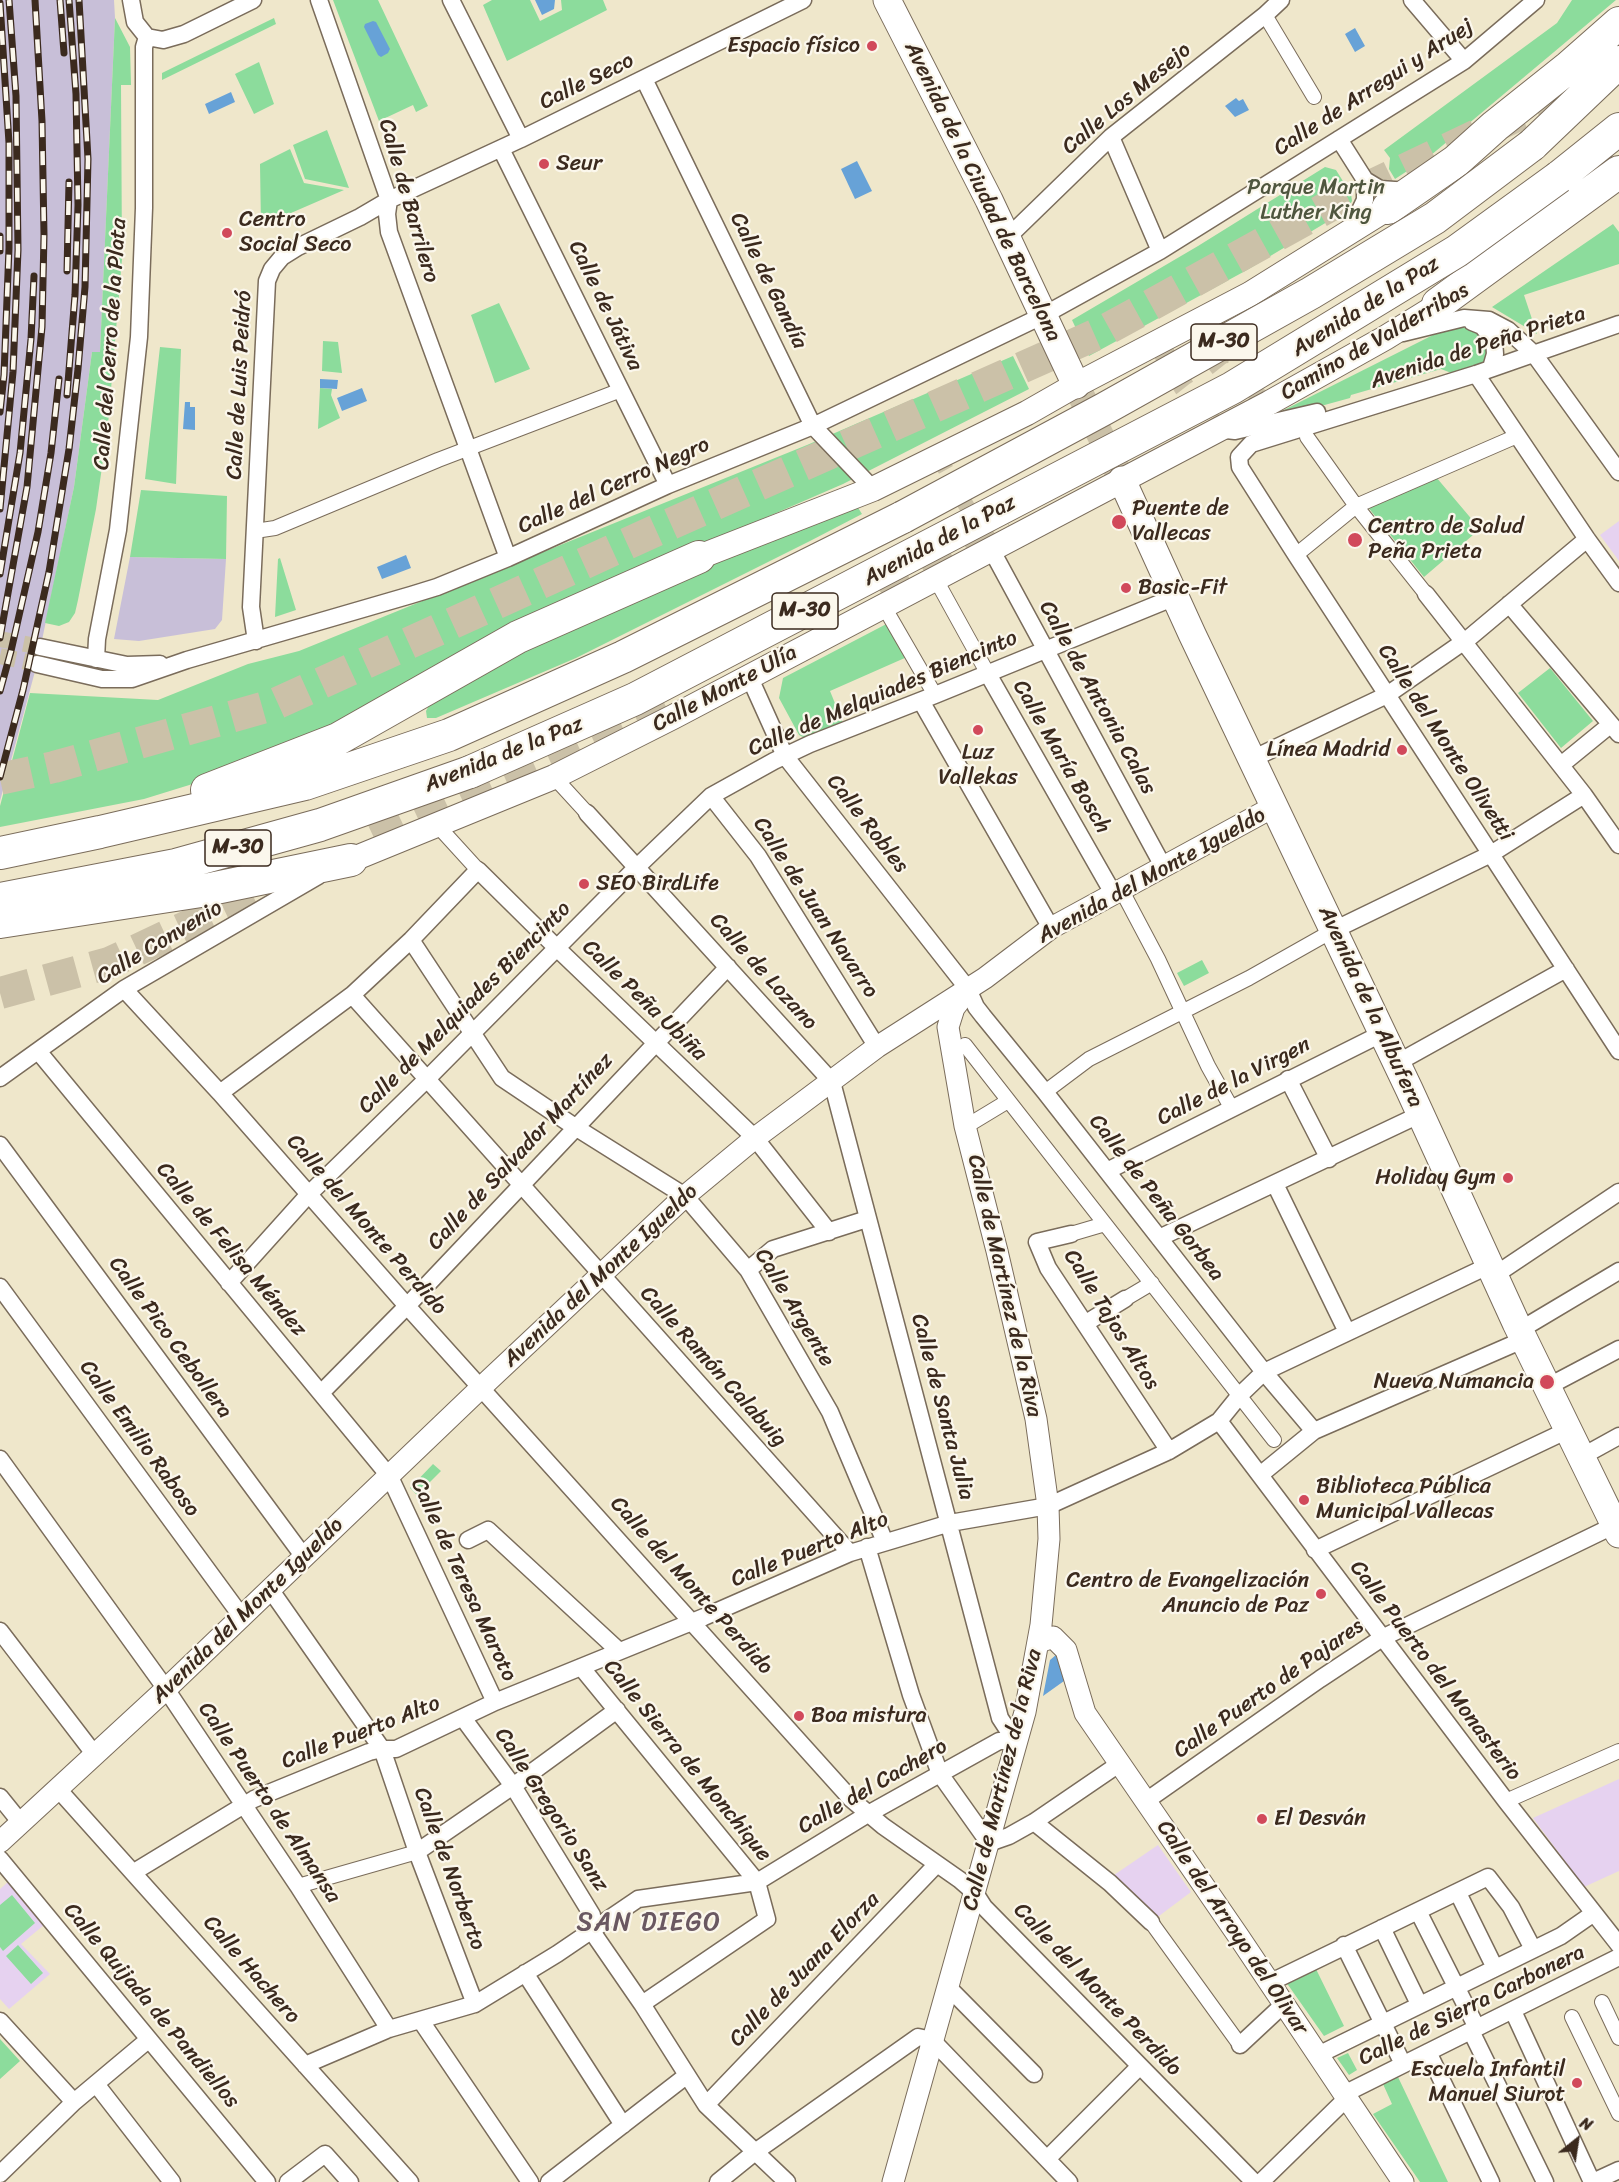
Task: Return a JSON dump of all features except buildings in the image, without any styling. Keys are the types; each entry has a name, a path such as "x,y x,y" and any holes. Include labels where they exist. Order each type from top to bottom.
{"highway":[{"path":"1388,207 1415,191 1456,161 1619,23"},
{"path":"1532,145 1619,62"},
{"name":"Avenida de la Paz","path":"0,853 305,783 449,735 623,657 903,517 1104,409 1311,293 1435,218 1532,145 1576,118 1619,86"},
{"name":"Avenida de la Paz","path":"0,899 187,862 320,825 470,772 635,699 1232,388 1457,251 1559,177 1619,129"},
{"name":"M-30","path":"1559,177 1604,156 1619,144"},
{"path":"1451,311 1619,172"},
{"path":"99,832 338,739 518,637 699,557"},
{"path":"0,922 201,891 351,860"}],"main road":[{"name":"Avenida de la Ciudad de Barcelona","path":"887,0 1007,238 1076,385"},
{"name":"Camino de Valderribas","path":"1122,480 1385,338 1451,311 1619,191"},
{"path":"699,557 873,489 1027,413 1250,294 1388,207"},
{"name":"Calle Monte Ulía","path":"351,860 554,777 1122,480"},
{"name":"Avenida de la Albufera","path":"1122,480 1175,597 1421,1114 1522,1335 1617,1530"}],"street":[{"path":"131,0 135,22 147,37 163,40 184,34 253,0"},
{"name":"Calle de Barrilero","path":"318,0 389,200 387,214 389,232 508,558"},
{"path":"452,0 521,139"},
{"name":"Calle Seco","path":"389,200 501,149 803,0"},
{"name":"Calle Los Mesejo","path":"1007,238 1110,137 1281,0"},
{"path":"1412,0 1464,61"},
{"name":"Calle de Arregui y Aruej","path":"1044,315 1160,251 1464,61 1536,0"},
{"path":"1265,15 1314,97"},
{"name":"Calle del Cerro de la Plata","path":"96,659 97,639 117,530 139,336 144,208 144,47 147,37"},
{"name":"Calle de Gandía","path":"644,78 813,426 873,489"},
{"path":"1110,137 1160,251"},
{"path":"1339,139 1365,180 1380,189 1415,191"},
{"name":"Calle de Játiva","path":"501,149 668,485"},
{"path":"1350,231 1365,200 1365,180"},
{"name":"Calle de Luis Peidró","path":"256,641 251,607 267,281 272,269 282,257 389,200"},
{"path":"1451,311 1495,323 1518,337 1534,354 1619,472"},
{"path":"1451,311 1482,326 1494,340 1495,354 1483,371 1516,436 1619,583"},
{"name":"Calle del Cerro Negro","path":"187,660 127,665 96,659 39,656 102,679 132,679 187,660 438,587 508,558 668,485 813,426 1044,315"},
{"name":"Avenida de Peña Prieta","path":"1239,457 1251,444 1483,371 1619,324"},
{"path":"255,531 274,528 467,449 621,390"},
{"name":"Avenida de Peña Prieta","path":"1218,430 1235,431 1331,408 1350,412"},
{"path":"1296,555 1356,506 1516,436"},
{"path":"1307,437 1356,506 1561,765 1619,845"},
{"name":"Calle del Monte Olivetti","path":"1239,457 1240,467 1296,555 1619,1051"},
{"path":"1252,759 1387,695 1464,642 1587,539"},
{"name":"Calle de Antonia Calas","path":"991,549 1164,868"},
{"name":"Calle María Bosch","path":"935,578 988,674 1118,893"},
{"name":"Calle de Melquiades Biencinto","path":"229,1283 309,1194 711,796 785,756 1175,597"},
{"path":"1509,604 1615,729 1561,765"},
{"path":"883,605 928,698 1051,928"},
{"name":"Calle Robles","path":"750,676 785,756 968,990"},
{"path":"554,777 587,813"},
{"path":"1045,1092 1089,1059 1249,978 1334,930 1491,854 1584,795"},
{"name":"Calle de Juan Navarro","path":"711,796 758,856 877,1047"},
{"name":"Avenida del Monte Igueldo","path":"0,1842 166,1689 481,1387 686,1196 756,1138 877,1047 968,990 1051,928 1275,806"},
{"name":"Calle de Lozano","path":"587,813 832,1082"},
{"name":"Calle Peña Ubiña","path":"437,825 478,870 557,948 756,1138 829,1232"},
{"name":"Calle Convenio","path":"0,1078 124,989 302,885 351,860"},
{"path":"220,1092 352,995 411,940 478,870"},
{"path":"1118,893 1158,959 1208,1066 1232,1109"},
{"name":"Calle Argente","path":"411,940 502,1078 575,1127 686,1196 748,1270 830,1412 885,1542"},
{"name":"Calle de Salvador Martínez","path":"321,1393 407,1306 728,966"},
{"path":"1397,1063 1566,969"},
{"name":"Calle del Monte Perdido","path":"124,989 220,1092 407,1306 851,1798 868,1814 975,1893 984,1907 1254,2182"},
{"name":"Calle de Peña Gorbea","path":"968,990 976,1007 1264,1372 1314,1431"},
{"name":"Calle de Martínez de la Riva","path":"893,2182 1024,1712 1039,1642 1049,1539 1048,1506 1036,1419 965,1126 948,1027 954,1008 968,990"},
{"name":"Calle Ramón Calabuig","path":"352,995 850,1553"},
{"name":"Calle de la Virgen","path":"1107,1171 1383,1033"},
{"path":"965,1045 1274,1440"},
{"name":"Calle de Felisa Méndez","path":"38,1051 390,1476"},
{"path":"1288,1079 1329,1159"},
{"name":"Calle de Santa Julia","path":"832,1082 1000,1718 1015,1741"},
{"path":"970,1124 1008,1101"},
{"path":"1159,1238 1329,1159 1404,1120 1421,1114"},
{"name":"Calle Pico Cebollera","path":"0,1145 304,1557"},
{"path":"1275,1184 1347,1332"},
{"name":"Calle Puerto Alto","path":"134,1872 254,1799 369,1752 396,1749 495,1702 693,1621 850,1553 950,1523 1048,1506 1168,1451 1219,1421 1240,1395 1264,1372 1347,1332 1492,1270 1619,1192"},
{"path":"748,1270 773,1249 867,1219"},
{"path":"1071,1234 1105,1224"},
{"name":"Calle Tajos Altos","path":"1071,1234 1037,1242 1048,1268 1168,1451"},
{"path":"1260,1475 1314,1431 1522,1335 1619,1271"},
{"path":"1086,1323 1152,1283"},
{"name":"Calle Emilio Raboso","path":"0,1287 242,1617"},
{"path":"1547,1387 1619,1349"},
{"name":"Calle Puerto del Monasterio","path":"1219,1421 1506,1801 1619,1945"},
{"path":"1315,1550 1568,1430"},
{"path":"1581,1457 1619,1436"},
{"name":"Calle Puerto de Almansa","path":"0,1460 166,1689 298,1886 389,2029"},
{"name":"Calle de Teresa Maroto","path":"390,1476 495,1702"},
{"path":"468,1540 488,1530 619,1651"},
{"name":"Calle Puerto de Pajares","path":"1146,1802 1382,1638 1617,1530"},
{"path":"867,1547 911,1695 940,1774 989,1843 1009,1836 1034,1822 1119,1764"},
{"name":"Calle de Norberto","path":"270,1589 382,1749 417,1852 475,2004"},
{"path":"0,1631 94,1755"},
{"name":"Calle del Arroyo del Olivar","path":"1039,1642 1053,1637 1066,1650 1085,1713 1403,2182"},
{"name":"Calle Sierra de Monchique","path":"581,1667 757,1882 767,1919 642,2004"},
{"path":"298,1886 417,1852 617,1710"},
{"name":"Calle Gregorio Sanz","path":"463,1718 513,1786 592,1916 591,1930 642,2004 706,2105 788,2182"},
{"name":"Calle del Cachero","path":"757,1882 868,1814 999,1741 1015,1741"},
{"path":"1506,1801 1619,1751"},
{"name":"Calle Hachero","path":"58,1789 410,2182"},
{"path":"0,1797 21,1823"},
{"path":"1034,1822 1110,1883 1151,1922 1240,2045 1284,2004"},
{"name":"Calle Quijada de Pandiellos","path":"0,1859 267,2182"},
{"name":"Calle de Juana Elorza","path":"706,2105 936,1865"},
{"path":"1269,1983 1488,1877 1511,1906 1533,1949"},
{"path":"304,2065 389,2029 475,2004 638,1899 757,1882"},
{"path":"1458,1893 1495,1968"},
{"path":"1418,1911 1545,2182"},
{"path":"1318,2055 1561,1936 1594,1913"},
{"path":"1382,1928 1419,2004"},
{"path":"1344,1946 1403,2064"},
{"name":"Calle de Sierra Carbonera","path":"1261,2182 1345,2096 1403,2064 1619,1957"},
{"path":"525,1973 623,2125"},
{"path":"948,1988 1034,2074"},
{"path":"1602,2002 1619,2038"},
{"path":"1513,2011 1593,2182 1619,2170"},
{"path":"1572,2017 1619,2114"},
{"path":"0,2021 74,2102"},
{"path":"421,2021 530,2182"},
{"path":"718,2182 755,2152 918,2037 932,2040 1069,2182"},
{"path":"0,2174 74,2102 148,2040"},
{"path":"1428,2052 1491,2182"},
{"path":"1047,2159 1140,2066"},
{"path":"549,2182 686,2076"},
{"path":"96,2084 172,2182"},
{"path":"288,2182 325,2154 350,2182"},
{"path":"0,2179 7,2182"}],"shaded area":[{"path":"0,0 114,0 115,18 100,353 92,352 74,487 37,664 0,801"},
{"path":"1619,521 1619,561 1600,535"},
{"path":"130,557 226,559 222,620 215,629 139,641 114,639"},
{"path":"1619,1779 1619,1871 1584,1887 1533,1818"},
{"path":"1158,1845 1191,1892 1155,1919 1114,1875"},
{"path":"8,1882 44,1925 21,1944 50,1974 9,2009 0,1999 0,1889"}],"green space":[{"path":"333,0 378,0 428,106 416,112 413,105 379,121"},
{"path":"492,0 530,0 540,21 562,10 561,0 603,0 607,10 507,61 483,5"},
{"name":"Parque Martin Luther King","path":"1572,0 1616,0 1430,156 1395,179 1389,169 1390,158 1384,150 1557,23"},
{"path":"115,18 130,47 131,85 121,85 122,259 108,425 96,509 75,613 69,622 59,626 45,623 74,487 92,352 100,352"},
{"path":"274,18 276,24 162,80 162,73"},
{"path":"259,62 274,104 254,114 235,74"},
{"path":"327,130 349,188 305,179 293,145"},
{"path":"290,149 304,183 344,190 261,226 260,164"},
{"name":"Parque Martin Luther King","path":"1325,167 1336,170 1351,194 1352,201 1347,210 1247,270 1089,356 1072,320 1198,246"},
{"path":"1613,224 1619,232 1619,264 1524,295 1537,334 1492,307"},
{"path":"499,303 530,369 495,383 471,315"},
{"path":"1452,328 1468,328 1488,338 1486,361 1478,367 1454,374 1441,369 1351,395 1350,398 1241,428 1272,416 1435,334"},
{"path":"323,341 338,342 342,373 322,371"},
{"path":"160,347 181,349 176,484 145,479"},
{"path":"1013,356 1029,389 843,484 497,634 267,761 144,799 0,827 0,806 30,693 158,700 248,664 299,651 807,445"},
{"path":"320,388 332,389 331,395 340,418 318,429"},
{"path":"1436,477 1480,529 1424,577 1367,506"},
{"path":"141,490 227,496 226,559 130,557"},
{"path":"855,503 862,514 810,541 576,658 436,718 427,718 426,711 432,700 563,628"},
{"path":"280,558 296,610 275,617 278,559"},
{"path":"896,619 907,657 830,691 843,723 805,738 799,735 779,698 783,678"},
{"path":"1550,668 1593,721 1561,748 1518,693"},
{"path":"1202,960 1209,973 1184,986 1177,973"},
{"path":"433,1464 441,1471 417,1495 410,1488"},
{"path":"12,1895 35,1923 3,1951 0,1947 0,1905"},
{"path":"18,1945 43,1973 31,1984 6,1956"},
{"path":"1315,1967 1344,2026 1324,2036 1286,1982"},
{"path":"0,2039 20,2061 0,2079"},
{"path":"1348,2053 1357,2070 1349,2075 1337,2058"},
{"path":"1398,2077 1448,2182 1420,2182 1373,2114 1392,2104 1383,2084"}],"water":[{"path":"535,0 555,0 554,9 542,15"},
{"path":"376,22 390,49 381,57 364,27 365,24"},
{"path":"1355,28 1365,46 1355,52 1345,34"},
{"path":"231,92 235,102 209,114 205,104"},
{"path":"1236,98 1239,101 1243,99 1249,110 1235,117 1225,106"},
{"path":"857,161 872,191 855,199 841,169"},
{"path":"320,379 338,380 337,389 320,388"},
{"path":"362,388 367,401 342,411 337,398"},
{"path":"185,402 190,402 190,407 195,407 195,430 183,429"},
{"path":"406,555 411,568 382,579 377,567"},
{"path":"1056,1655 1064,1681 1043,1696 1050,1660"}],"tunnel":[{"path":"0,779 54,767 273,705 668,525 1102,332 1337,202 1602,75"},
{"path":"1248,296 1232,315 1216,341 1218,364 1238,389 1269,403"},
{"path":"1158,343 1184,387 1218,430"},
{"path":"1076,385 1122,480"},
{"path":"938,456 991,549"},
{"path":"883,596 1006,520"},
{"path":"0,639 40,647"},
{"path":"0,656 37,664"},
{"path":"375,840 475,793 671,707"},
{"path":"0,993 109,963 291,878"}],"railway":[{"path":"0,509 13,372 18,250 16,96 9,0"},
{"path":"0,638 27,487 42,327 44,235 42,121 35,0"},
{"path":"60,0 64,53"},
{"path":"67,395 75,295 78,205 76,94 69,0"},
{"path":"0,777 23,690 49,572 69,449 78,369 85,287 88,159 79,0"},
{"path":"0,3 9,143 9,248 4,375 0,412"},
{"path":"67,271 69,182"},
{"path":"0,236 0,251"},
{"path":"0,574 20,453 31,339 34,276"},
{"path":"0,691 38,532 51,453 59,379"}],"place":[{"name":"Espacio físico","path":"872,46"},
{"name":"Seur","path":"544,164"},
{"name":"Centro Social Seco","path":"227,233"},
{"name":"Puente de Vallecas","path":"1119,522"},
{"name":"Centro de Salud Peña Prieta","path":"1355,540"},
{"name":"Basic-Fit","path":"1126,588"},
{"name":"Luz Vallekas","path":"978,730"},
{"name":"Línea Madrid","path":"1402,750"},
{"name":"SEO BirdLife","path":"584,884"},
{"name":"Holiday Gym","path":"1508,1178"},
{"name":"Nueva Numancia","path":"1547,1382"},
{"name":"Biblioteca Pública Municipal Vallecas","path":"1304,1500"},
{"name":"Centro de Evangelización Anuncio de Paz","path":"1321,1594"},
{"name":"Boa mistura","path":"799,1716"},
{"name":"El Desván","path":"1262,1819"},
{"name":"Escuela Infantil Manuel Siurot","path":"1577,2083"}],"district":[{"name":"SAN DIEGO","path":"649,1923"}]}
